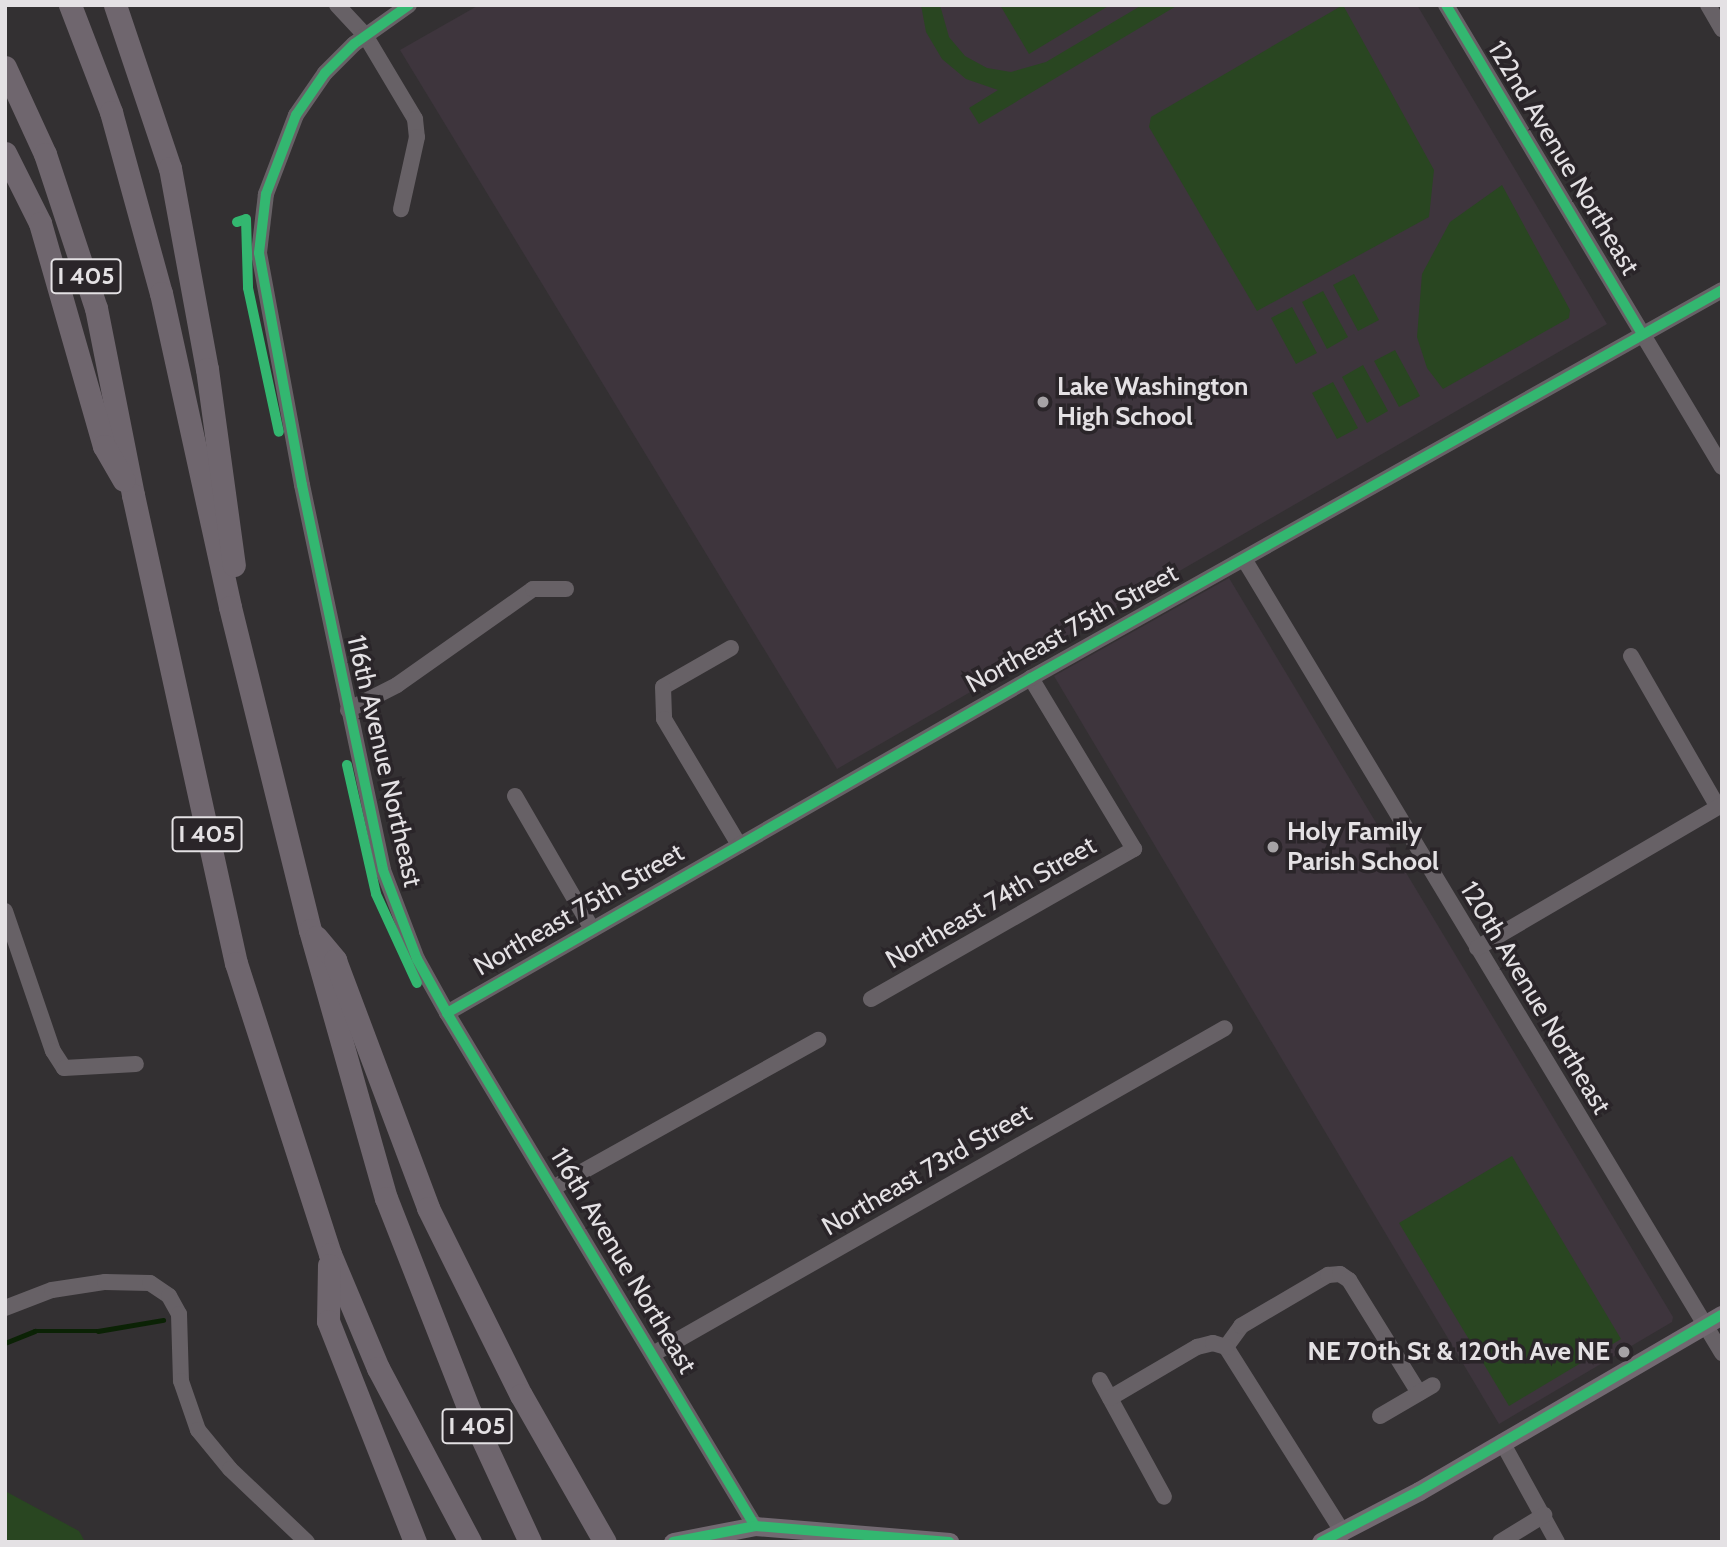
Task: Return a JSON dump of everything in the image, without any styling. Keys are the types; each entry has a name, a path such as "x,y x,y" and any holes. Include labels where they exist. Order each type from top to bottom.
{"highway":[{"name":"I 405","path":"69,5 111,112 161,293 230,607 310,930 386,1198 470,1412 530,1542"},
{"path":"115,5 170,168 207,369 227,511 235,573 230,607"},
{"name":"I 405","path":"5,67 45,154 96,308 133,495 236,962 330,1254 378,1368 470,1542"},
{"path":"5,153 54,263 104,446 133,495"},
{"path":"310,930 335,960 428,1208 521,1395 605,1542"},
{"path":"330,1254 328,1321 415,1542"}],"main road":[{"path":"1321,1542 1343,1533 1713,1320"},
{"path":"673,1542 760,1534 949,1542"}],"street":[{"path":"337,5 365,35 415,119 417,137 401,209"},
{"name":"116th Avenue Northeast","path":"409,5 365,35 325,73 288,129 265,194 260,263 348,710 395,907 447,1013 760,1534"},
{"name":"122nd Avenue Northeast","path":"1446,5 1722,467"},
{"path":"1707,5 1722,29"},
{"name":"Northeast 75th Street","path":"447,1013 1031,678 1722,290"},
{"name":"120th Avenue Northeast","path":"1244,559 1477,948 1713,1320 1722,1353"},
{"path":"348,710 397,685 533,589 566,589"},
{"path":"731,648 663,687 667,728 739,845"},
{"path":"1477,948 1720,806 1631,656"},
{"name":"Northeast 74th Street","path":"871,999 1134,849 1031,678"},
{"path":"515,796 592,929"},
{"path":"5,911 53,1051 64,1069 136,1064"},
{"name":"Northeast 73rd Street","path":"653,1354 1225,1028"},
{"path":"552,1188 818,1040"},
{"path":"1226,1347 1241,1326 1328,1275 1340,1274 1349,1280 1426,1389 1380,1416"},
{"path":"5,1308 52,1290 105,1282 150,1283 169,1296 179,1314 183,1390 198,1430 230,1469 307,1542"},
{"path":"1110,1398 1197,1347 1213,1343 1226,1347 1343,1533"},
{"path":"1100,1380 1164,1497"},
{"path":"1502,1442 1557,1542"},
{"path":"1500,1542 1544,1515"}],"shaded area":[{"name":"Lake Washington High School","path":"479,5 1417,5 1607,324 837,769 400,50"},
{"name":"Holy Family Parish School","path":"1229,578 1673,1317 1672,1322 1499,1424 1054,676"}],"green space":[{"path":"921,5 940,5 949,37 965,56 987,68 1011,72 1046,62 1142,5 1178,5 979,124 969,108 998,90 966,79 942,59 926,32"},
{"path":"1000,5 1110,5 1029,54"},
{"path":"1343,5 1434,170 1429,217 1257,311 1149,127 1151,117"},
{"path":"1502,185 1570,310 1569,318 1443,389 1427,368 1417,337 1422,274 1450,222"},
{"path":"1354,274 1379,320 1358,331 1333,285"},
{"path":"1323,291 1348,337 1327,349 1302,302"},
{"path":"1292,307 1317,353 1296,364 1271,318"},
{"path":"1395,350 1420,396 1399,407 1374,361"},
{"path":"1363,365 1388,411 1367,423 1342,377"},
{"path":"1333,382 1358,428 1337,439 1312,393"},
{"path":"1512,1156 1621,1339 1509,1406 1399,1223"},
{"path":"5,1491 79,1531 85,1542 5,1542"}],"waterway":[{"path":"5,1343 35,1331 98,1331 163,1320"}],"cycle path":[{"path":"409,5 354,44 325,73 296,115 266,194 259,253 302,485 383,870 417,959 447,1013 755,1526"},
{"path":"1446,5 1642,334"},
{"path":"237,222 246,219 248,288 279,432"},
{"path":"447,1013 1031,678 1722,290"},
{"path":"347,765 376,894 417,983"},
{"path":"1321,1542 1419,1491 1722,1315"},
{"path":"673,1542 755,1526 949,1542"}],"place":[{"name":"Lake Washington High School","path":"1043,402"},
{"name":"Holy Family Parish School","path":"1273,847"},
{"name":"NE 70th St & 120th Ave NE","path":"1624,1352"}]}
